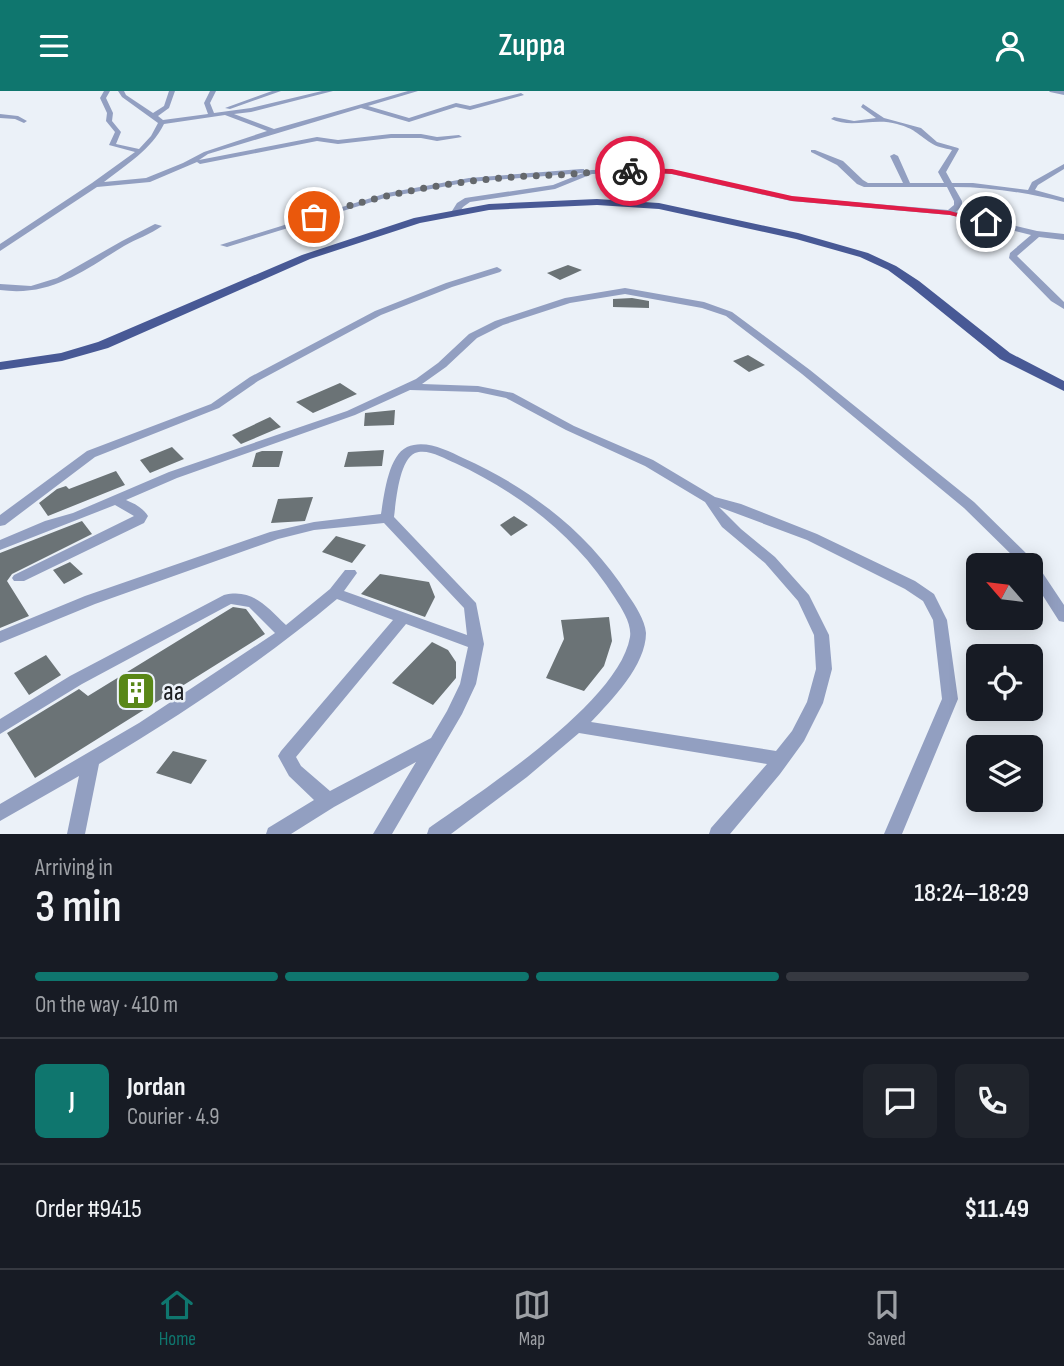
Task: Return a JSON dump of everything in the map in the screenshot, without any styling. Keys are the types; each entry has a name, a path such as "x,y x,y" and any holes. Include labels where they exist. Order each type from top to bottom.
{"main road":[{"path":"0,366 62,357 103,345 306,257 401,225 456,211 560,203 644,203 748,224 854,251 892,268 1005,356 1064,387"}],"street":[{"path":"107,91 103,98 110,113 109,121 118,132 112,145 141,151"},
{"path":"121,91 124,96 162,122"},
{"path":"155,115 167,107 172,91"},
{"path":"211,113 207,103 212,91"},
{"path":"197,118 278,91"},
{"path":"162,122 227,114 330,91"},
{"path":"95,185 142,182 186,165 206,153 415,91"},
{"path":"1052,91 1064,93"},
{"path":"456,105 470,108 522,95"},
{"path":"348,100 409,120 477,97"},
{"path":"863,106 882,119 916,127 929,140 956,149 942,172 958,206 950,213"},
{"path":"227,114 274,131"},
{"path":"0,116 16,117 24,121"},
{"path":"834,119 854,123 882,119"},
{"path":"0,247 95,185 141,151 154,137 162,122"},
{"path":"186,165 317,139 338,142 391,136 437,139 459,137"},
{"path":"813,151 840,163 863,184 948,185 1030,192 1064,200"},
{"path":"894,156 908,186"},
{"path":"1030,192 1035,184 1064,166"},
{"path":"224,244 387,195 476,179 591,172 669,171 801,200 950,213 1037,234 1064,237"},
{"path":"456,211 468,200 555,187 591,172"},
{"path":"0,287 26,289 58,281 91,266 117,247 158,226"},
{"path":"1037,234 1013,255 1013,258 1064,306"},
{"path":"0,522 91,454 215,406 254,379 378,313 449,285 497,270"},
{"path":"0,545 50,524 78,516 173,475 304,431 407,387 430,374 479,332 568,300 629,292 704,305 729,314 806,372 974,509 1018,553"},
{"path":"407,387 478,389 509,395 570,428 649,463 710,500 736,507 849,554 921,592 935,608 943,633 943,663 950,699 893,834"},
{"path":"387,518 401,458 410,450 423,448 466,463 544,510 572,536 618,590 630,611 638,636 630,662 618,683 576,726 436,834"},
{"path":"19,578 139,520 141,516 136,510 114,499"},
{"path":"710,500 720,516 771,561 803,595 821,631 824,648 823,685 798,737 718,834"},
{"path":"0,637 90,600 275,535 324,524 387,518"},
{"path":"382,834 454,714 468,684 476,644 471,607 387,518"},
{"path":"0,813 91,763 189,701 285,634 335,593 350,572"},
{"path":"1043,585 1064,617"},
{"path":"335,593 476,644"},
{"path":"0,727 76,680 229,599 253,602 285,634"},
{"path":"328,801 295,771 287,756 403,618"},
{"path":"576,726 779,759"},
{"path":"275,834 328,801 435,744"},
{"path":"76,834 91,763"}],"building":[{"path":"568,265 582,270 560,280 547,273"},
{"path":"613,299 649,301 649,308 613,307"},
{"path":"748,355 765,365 749,372 733,361"},
{"path":"340,383 357,394 313,413 296,402"},
{"path":"395,410 394,425 364,426 365,413"},
{"path":"270,417 281,427 241,444 232,435"},
{"path":"172,447 184,459 150,473 140,460"},
{"path":"384,450 382,466 344,467 348,452"},
{"path":"283,451 279,467 252,467 256,453"},
{"path":"116,471 125,485 48,516 39,503 57,489 66,486 69,489"},
{"path":"313,497 305,521 271,523 278,499"},
{"path":"514,516 528,525 511,536 500,525"},
{"path":"82,521 92,534 12,574 7,581 29,616 0,628 0,553"},
{"path":"336,536 366,545 352,563 322,552"},
{"path":"70,562 83,574 64,584 53,570"},
{"path":"380,574 429,582 435,597 425,617 361,594"},
{"name":"aa","path":"233,607 246,609 265,634 35,778 7,733 79,689 88,696"},
{"path":"609,617 612,641 604,666 584,691 546,678 564,639 561,620"},
{"path":"432,642 448,650 456,662 456,678 433,705 392,683"},
{"path":"46,655 61,675 29,695 14,673"},
{"name":"aa","path":"173,751 207,760 191,784 156,773"}],"way so far":[{"path":"314,217 387,195 469,180 584,171 630,171"}],"place":[{"name":"aa","path":"136,691"}],"route":[{"path":"630,171 672,171 792,198 862,204 911,212 950,213 986,222"}]}
